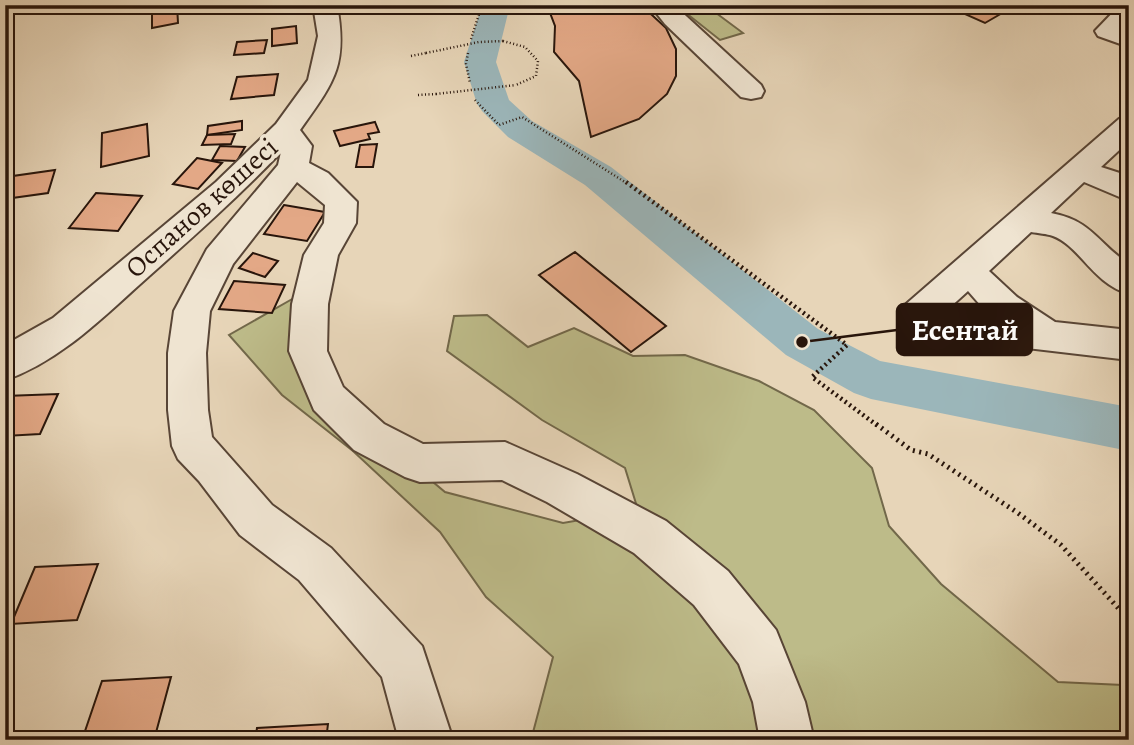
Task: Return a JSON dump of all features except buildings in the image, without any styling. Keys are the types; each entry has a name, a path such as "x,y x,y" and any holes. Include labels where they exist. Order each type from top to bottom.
{"street":[{"name":"Оспанов көшесі","path":"5,364 66,328 227,189 290,149 321,81 330,36 325,5"},
{"path":"662,5 673,19 751,92"},
{"path":"1129,10 1107,32 1129,40"},
{"path":"1129,125 918,314 918,318 925,322 1129,345"},
{"path":"426,740 404,664 315,564 256,520 214,467 193,446 188,410 187,353 192,311 219,258 259,206 290,149 341,202 340,223 321,255 310,304 308,351 328,398 369,437 420,463 505,461 562,488 650,537 711,588 758,648 779,702 787,740"},
{"path":"1079,170 1129,191"},
{"path":"1024,219 1064,228 1079,237 1107,267 1129,281"},
{"path":"965,272 980,282 1004,307 1049,335"}],"path":[{"path":"471,39 482,5"},
{"path":"411,56 479,42 503,41 523,44 538,58 539,69 536,76 516,85 418,95"},
{"path":"468,53 466,64 470,83"},
{"path":"475,100 499,125 522,117 622,179 847,345 812,377 911,450 928,454 1018,513 1060,545 1129,620"}],"shaded area":[{"path":"708,7 743,33 720,40 686,13"},
{"path":"294,298 303,373 445,492 563,523 638,510 625,468 542,420 447,351 454,316 487,315 528,347 574,328 633,356 685,355 759,381 814,410 872,468 889,526 941,584 1058,682 1123,685 1129,690 1129,740 531,740 553,657 486,597 440,532 353,451 282,395 229,335"}],"waterway":[{"path":"496,5 480,62 494,104 520,129 598,176 802,342 871,379 1129,429"}],"place":[{"name":"Есентай","path":"802,342"}]}
